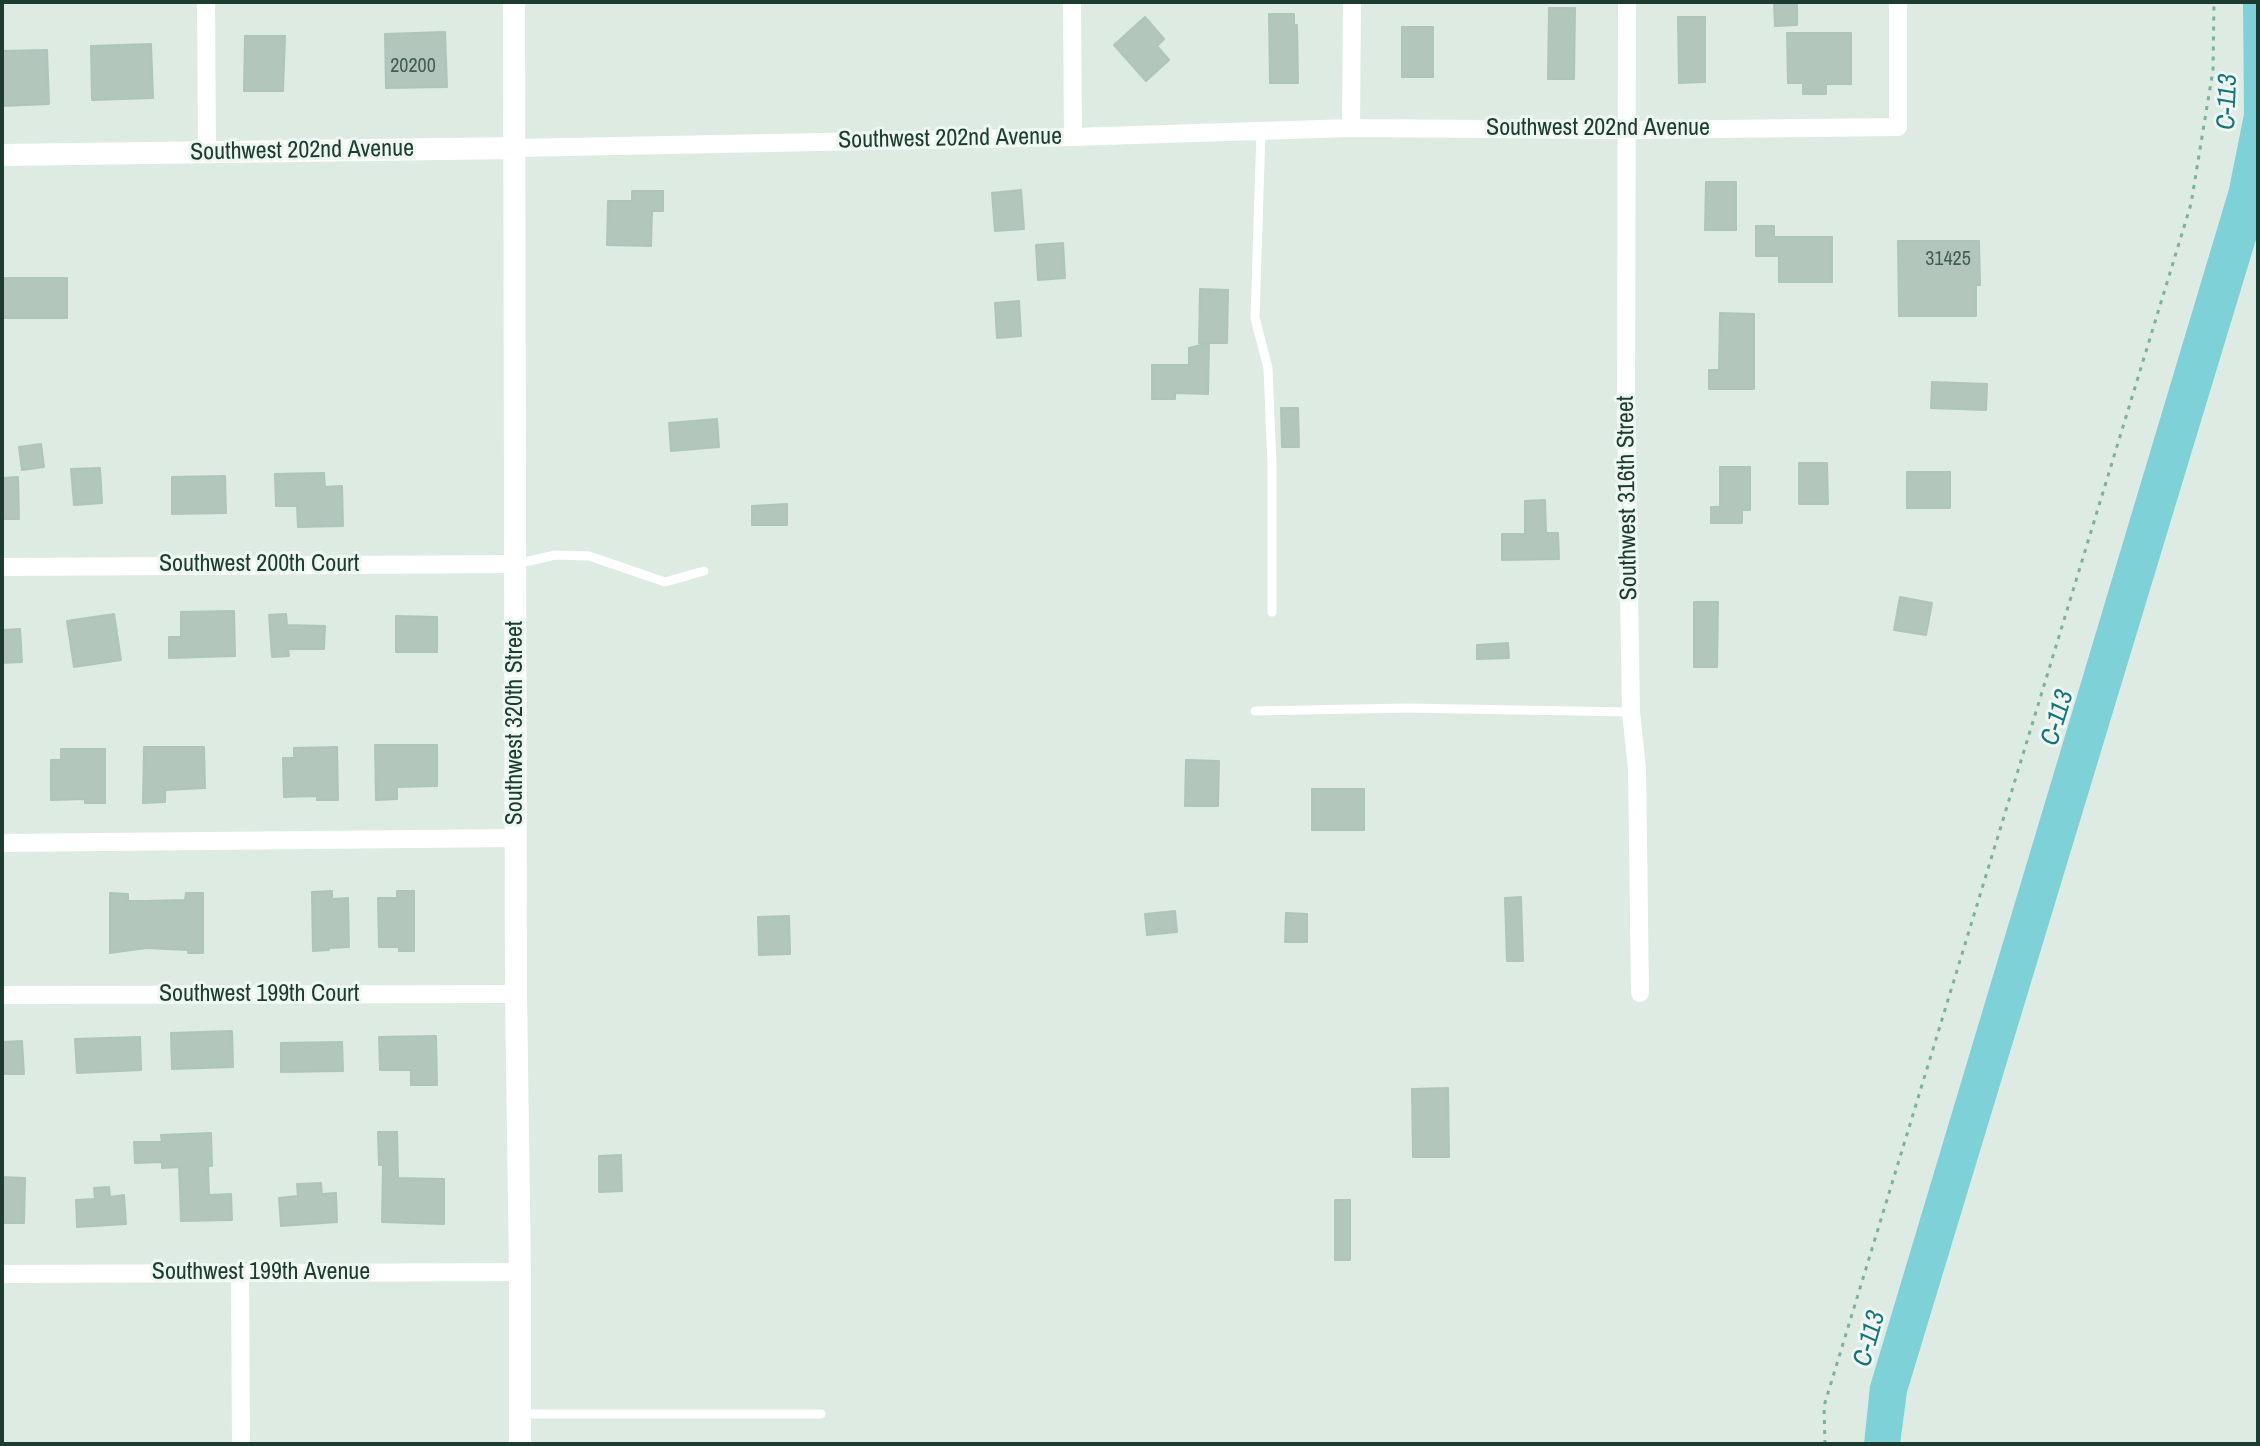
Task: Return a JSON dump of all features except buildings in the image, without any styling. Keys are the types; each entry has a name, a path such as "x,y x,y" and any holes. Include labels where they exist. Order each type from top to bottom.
{"street":[{"path":"206,2 207,152"},
{"name":"Southwest 320th Street","path":"514,2 520,1444"},
{"path":"1072,2 1073,137"},
{"path":"1351,128 1352,2"},
{"name":"Southwest 316th Street","path":"1627,2 1626,410 1631,712 1637,768 1640,993"},
{"name":"Southwest 202nd Avenue","path":"2,155 1073,137 1351,128 1628,130 1898,127 1898,2"},
{"name":"Southwest 200th Court","path":"2,567 516,564"},
{"path":"2,843 516,838"},
{"name":"Southwest 199th Court","path":"2,995 516,994"},
{"name":"Southwest 199th Avenue","path":"2,1274 520,1272"},
{"path":"240,1273 241,1444"}],"lane":[{"path":"1261,131 1255,318 1268,368 1272,612"},
{"path":"516,564 555,555 589,556 665,582 704,571"},
{"path":"1255,711 1406,708 1631,712"},
{"path":"520,1414 821,1414"}],"path":[{"path":"1825,1444 1824,1406 2191,204 2213,70 2214,2"}],"water":[{"name":"C-113","path":"2243,2 2258,2 2258,233 1907,1392 1900,1444 1864,1444 1870,1386 2229,189 2244,114"}]}
